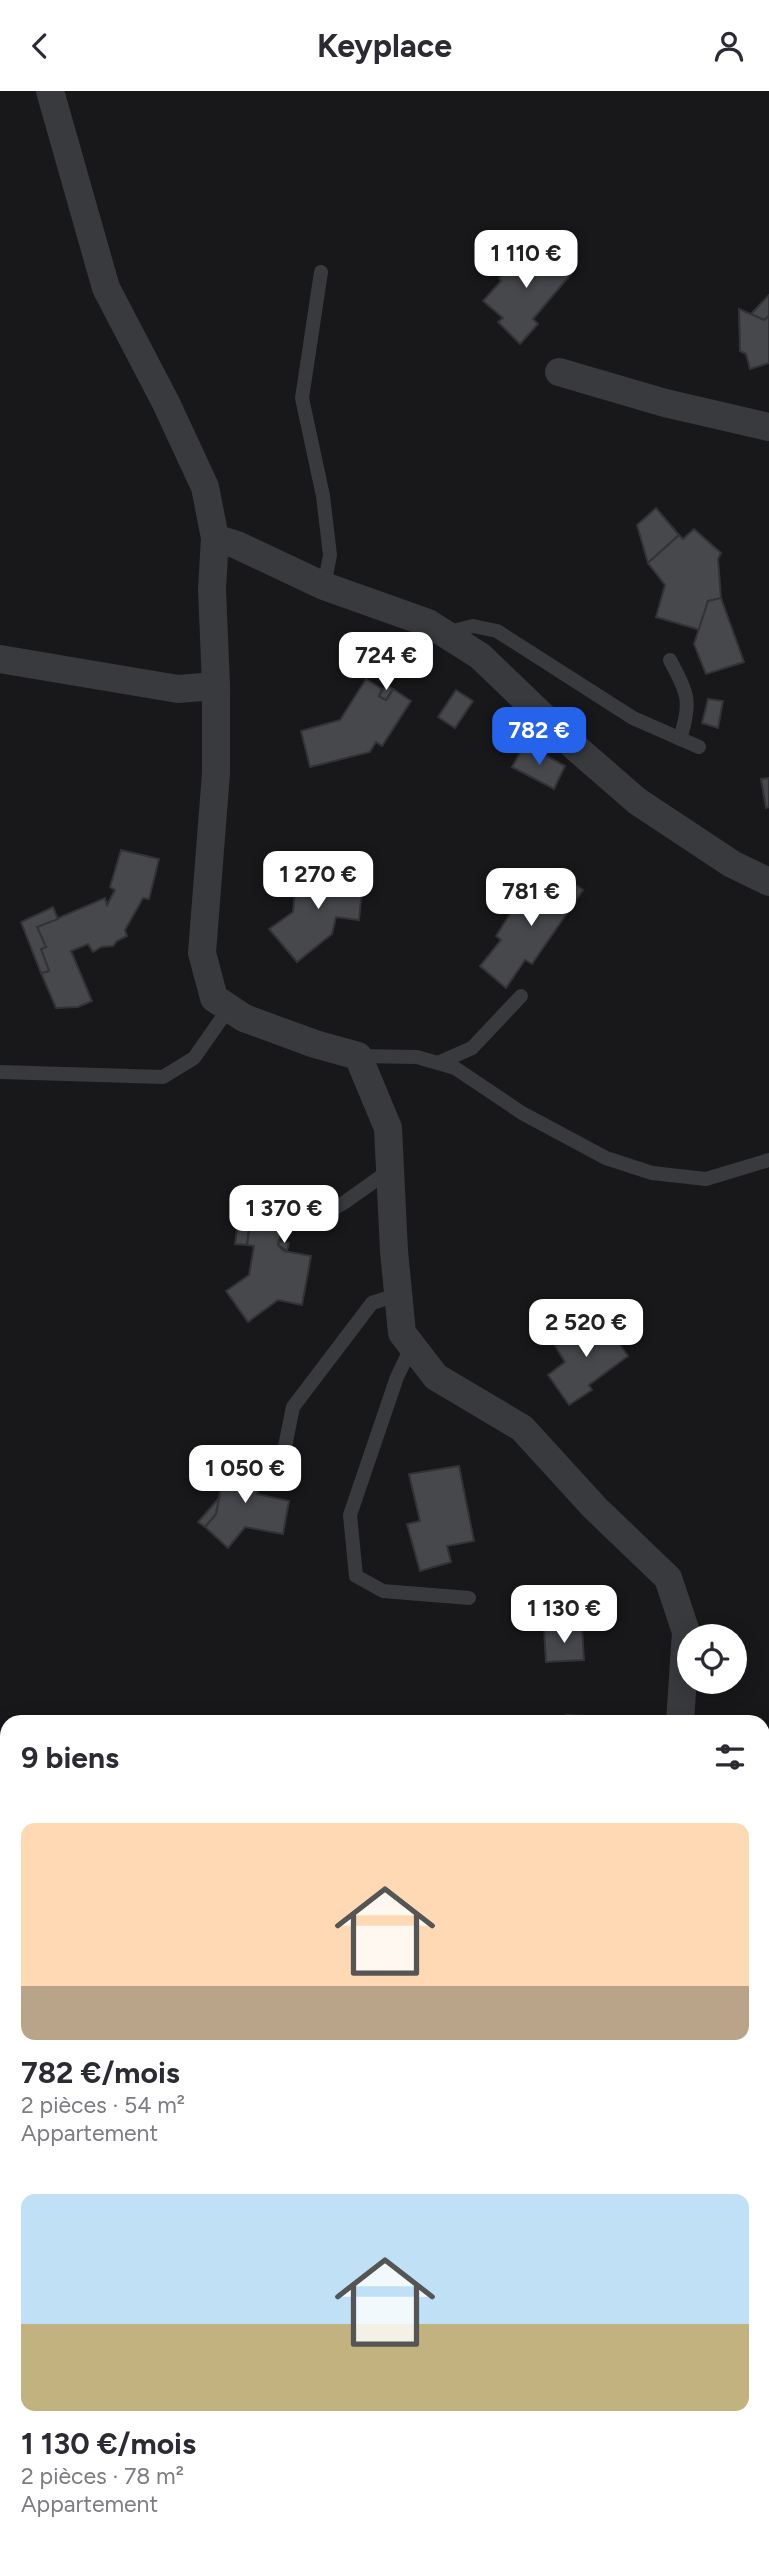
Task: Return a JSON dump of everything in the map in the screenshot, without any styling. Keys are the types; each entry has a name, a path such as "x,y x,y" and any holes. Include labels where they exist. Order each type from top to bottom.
{"street":[{"path":"50,91 106,288 166,403 205,487 215,538 212,589 216,772 202,953 214,997 244,1018 315,1044 358,1056 388,1128 394,1251 402,1333 436,1377 522,1428 595,1508 668,1578 686,1632 680,1715"},
{"path":"559,372 665,403 769,428"},
{"path":"215,538 237,545 324,586 428,623 480,656 576,748 637,801 732,864 769,882"},
{"path":"0,659 178,689 216,686"}],"lane":[{"path":"321,272 302,398 323,496 330,555 324,586"},
{"path":"444,633 473,626 497,631 633,718 699,747"},
{"path":"670,660 687,693 687,714 680,739"},
{"path":"438,1063 471,1048 521,996"},
{"path":"0,1072 163,1077 194,1058 229,1008"},
{"path":"358,1056 417,1057 455,1068 522,1113 606,1158 652,1173 706,1179 769,1160"},
{"path":"310,1223 390,1170"},
{"path":"278,1481 293,1407 372,1303 398,1294"},
{"path":"412,1346 397,1377 349,1515 356,1576 383,1591 469,1598"}],"building":[{"path":"533,239 571,274 533,319 538,324 520,344 498,322 503,318 483,301"},
{"path":"769,295 769,316 764,320 751,314"},
{"path":"739,309 764,320 769,316 769,363 750,369 746,354 740,351"},
{"path":"656,508 679,535 648,563 637,525"},
{"path":"694,529 721,553 718,559 721,598 708,601 700,630 656,617 665,585 648,563 679,535 683,539"},
{"path":"721,598 744,662 706,674 694,644 708,601"},
{"path":"366,679 382,689 379,696 386,700 393,689 411,701 382,746 376,742 370,752 310,767 301,731 340,720"},
{"path":"386,685 393,689 386,700 379,696"},
{"path":"456,690 473,701 455,728 438,717"},
{"path":"708,699 723,701 718,728 702,723"},
{"path":"525,744 565,766 554,789 512,767"},
{"path":"769,778 769,807 766,808 761,779"},
{"path":"121,850 159,859 149,899 143,898 125,930 127,936 113,946 101,947 93,952 88,944 71,951 92,1001 78,1007 56,1008 41,973 49,971 41,949 46,947 37,927 105,898 107,905 115,890 110,887"},
{"path":"555,869 583,890 532,964 525,960 506,988 480,966 501,940 496,936 515,906 521,911"},
{"path":"297,870 363,879 359,920 336,917 332,934 297,962 269,929 293,912"},
{"path":"53,907 58,919 37,927 46,947 41,949 49,971 41,973 21,922"},
{"path":"239,1215 251,1217 247,1245 235,1244"},
{"path":"251,1217 277,1221 282,1228 278,1245 284,1251 311,1256 302,1305 278,1300 248,1322 226,1291 249,1275 254,1246 247,1245"},
{"path":"280,1241 289,1243 287,1251 278,1245"},
{"path":"598,1313 628,1356 589,1385 592,1390 569,1405 548,1375 565,1362 555,1346"},
{"path":"226,1459 262,1466 257,1494 289,1501 283,1534 245,1527 228,1548 205,1527 216,1514"},
{"path":"459,1466 474,1541 447,1546 451,1562 420,1571 407,1524 420,1521 409,1474"},
{"path":"219,1498 216,1514 205,1527 198,1522"},
{"path":"582,1627 584,1660 546,1662 544,1629"}]}
